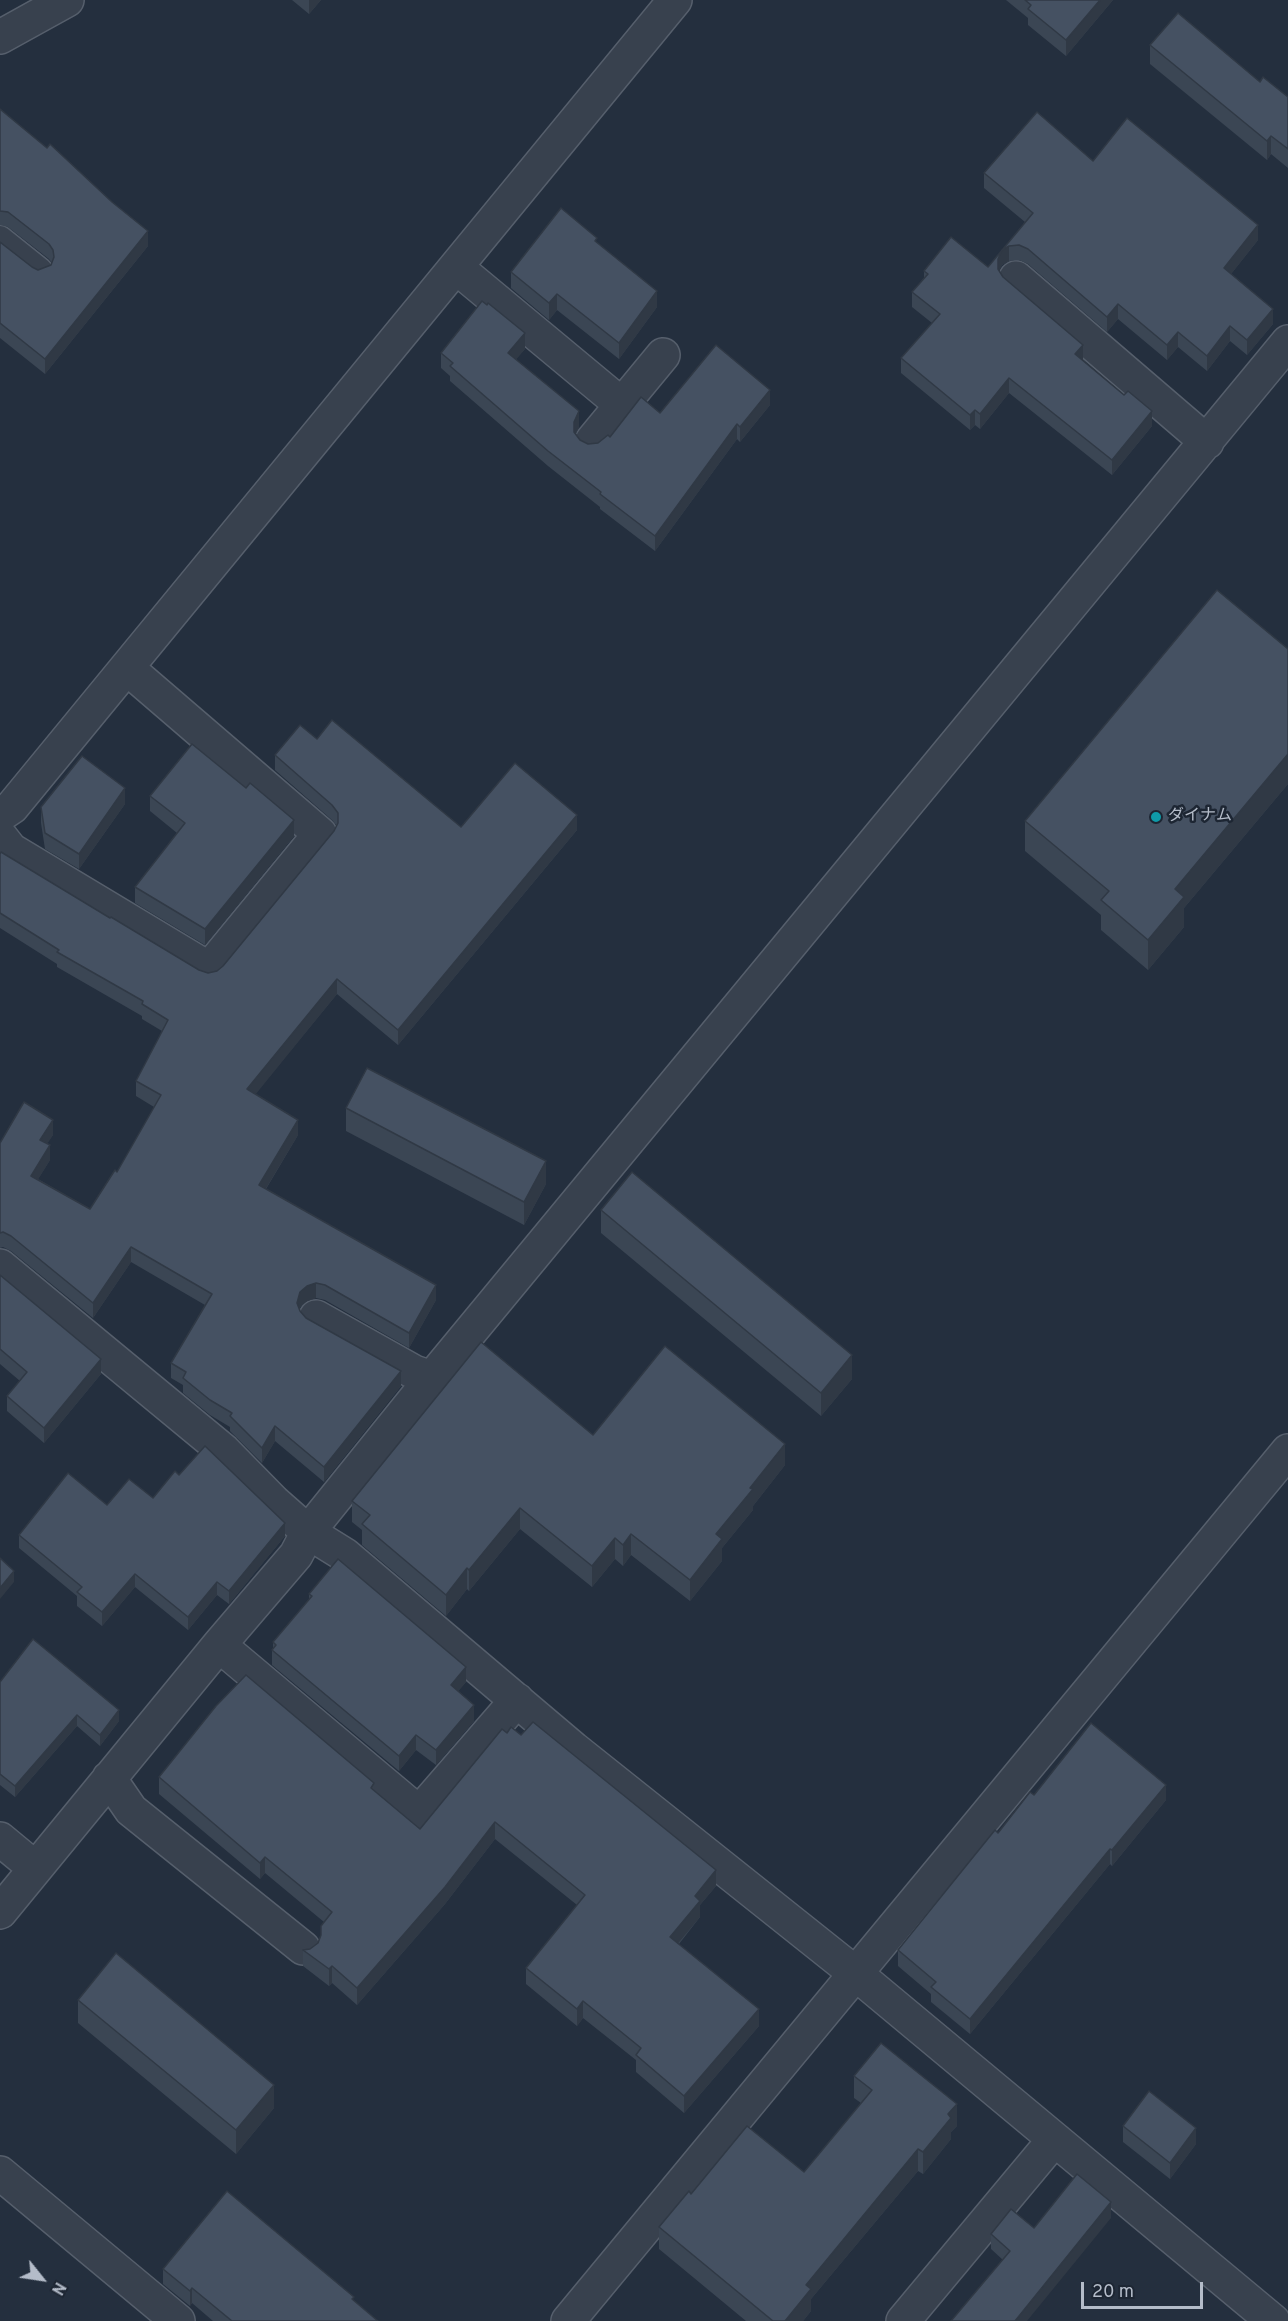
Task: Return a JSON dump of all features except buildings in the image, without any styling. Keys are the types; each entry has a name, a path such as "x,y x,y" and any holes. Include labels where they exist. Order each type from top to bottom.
{"street":[{"path":"0,37 67,0"},
{"path":"0,814 12,807 675,0"},
{"path":"456,267 622,405"},
{"path":"1016,278 1207,442"},
{"path":"0,1912 219,1645 296,1555 308,1532 432,1378 1288,342"},
{"path":"592,441 663,355"},
{"path":"0,836 11,850 209,969 320,834 127,668"},
{"path":"0,1266 224,1451 274,1502 308,1532 345,1555 584,1756 855,1973 1273,2321"},
{"path":"316,1317 414,1372 432,1378"},
{"path":"568,2321 1288,1451"},
{"path":"219,1645 419,1813 517,1700"},
{"path":"109,1778 131,1810 303,1948"},
{"path":"0,1839 35,1868"},
{"path":"903,2321 1054,2139"},
{"path":"0,2173 178,2321"}],"lane":[{"path":"0,238 40,270"}],"place":[{"name":"ダイナム","path":"1156,817"}]}
